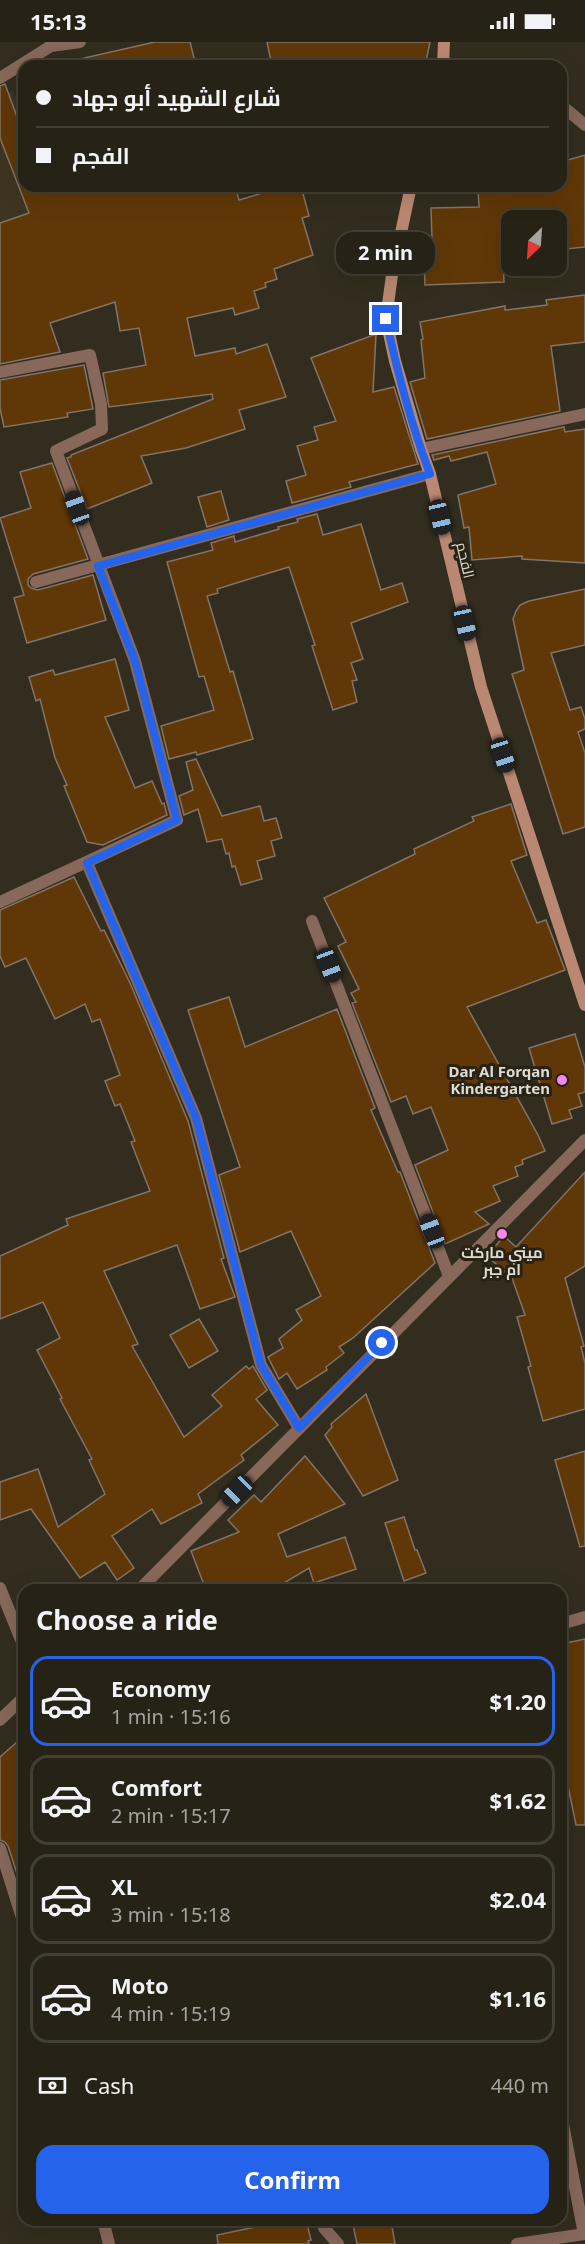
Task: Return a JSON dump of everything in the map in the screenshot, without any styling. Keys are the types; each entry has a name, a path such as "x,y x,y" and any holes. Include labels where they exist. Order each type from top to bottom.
{"main road":[{"path":"442,60 444,42"},
{"name":"الفجم","path":"410,192 392,275 386,319 395,362 430,474 480,687 585,1005"}],"street":[{"path":"26,60 50,44 80,42"},
{"path":"0,78 18,66"},
{"path":"567,110 585,125"},
{"path":"0,372 90,355 101,404 102,429 56,451 135,661 177,820 0,902"},
{"path":"421,449 585,414"},
{"path":"36,582 430,474"},
{"path":"87,863 196,1118 261,1365 299,1428"},
{"path":"312,921 449,1276"},
{"path":"147,1584 585,1140"},
{"path":"0,1588 18,1632"},
{"path":"567,1622 585,1617"},
{"path":"0,1720 18,1703"},
{"path":"0,1848 18,1905"},
{"path":"517,2244 584,2234 567,2145"},
{"path":"104,2226 109,2244"},
{"path":"324,2226 338,2244"}],"shaded area":[{"path":"13,90 18,102 18,192 52,192 72,244 0,268 0,97"}],"building":[{"path":"155,42 190,42 194,60 84,60 84,58"},
{"path":"267,42 430,42 426,60 271,60"},
{"path":"5,84 18,120 18,185 0,138 0,86"},
{"path":"585,155 585,247 567,249 567,210 501,210 501,276 504,276 504,282 425,285 423,238 432,238 431,208 479,207 478,192 567,192 567,160"},
{"path":"21,192 237,192 239,200 266,192 303,192 309,216 302,218 313,255 274,269 277,279 265,283 266,287 254,291 259,308 235,315 233,308 187,318 195,356 235,348 236,354 267,344 286,397 239,410 245,429 186,448 141,456 152,483 87,509 67,458 213,399 212,394 109,407 103,373 146,365 139,328 120,331 115,302 50,323 60,352 0,364 0,223 29,213"},
{"path":"585,295 585,342 551,346 560,411 427,439 410,382 425,378 420,322 505,306 505,310 547,305 546,300"},
{"path":"376,334 373,392 394,387 418,464 349,482 351,487 292,503 286,481 306,475 297,446 318,440 314,427 336,421 311,358"},
{"path":"84,365 93,409 67,413 68,417 4,427 0,408 0,380"},
{"path":"564,427 565,432 585,429 585,563 522,559 522,556 472,560 469,527 464,528 458,495 496,484 487,452 451,461 449,456 434,460 432,455"},
{"path":"52,463 88,559 33,574 28,579 28,585 38,590 93,575 106,620 27,643 14,598 24,595 0,518 31,508 20,472"},
{"path":"221,491 229,520 207,527 198,497"},
{"path":"317,514 323,535 361,524 381,590 402,583 408,602 351,623 363,659 351,663 357,680 352,681 357,702 333,710 312,646 315,645 289,567 246,580 217,589 218,593 207,596 253,739 197,755 196,752 169,759 161,726 214,710 204,676 199,677 167,562 213,550 211,543 234,536 235,542 279,529 278,527 298,522 297,519"},
{"path":"585,589 585,645 551,653 570,710 581,707 585,719 585,729 578,732 585,753 585,827 563,834 512,674 524,670 513,619 520,605 529,601"},
{"path":"115,659 129,710 105,717 135,788 152,781 162,804 164,803 167,815 103,845 87,842 64,786 67,785 55,758 40,699 36,701 29,677 53,670 55,675"},
{"path":"196,759 222,816 260,806 264,821 276,818 282,838 271,841 275,856 257,861 262,879 241,885 235,866 232,867 229,853 226,854 222,839 207,842 198,809 184,815 179,796 193,790 186,762"},
{"path":"511,804 527,855 511,861 537,923 546,920 565,970 467,1007 545,1151 522,1160 523,1164 515,1167 518,1176 493,1186 500,1201 475,1212 489,1224 445,1244 415,1165 448,1150 431,1107 413,1114 406,1096 391,1102 352,1003 356,1002 351,993 359,989 338,946 346,942 324,898 415,854 414,849 474,821 472,817"},
{"path":"74,877 130,983 188,1121 224,1258 221,1259 235,1297 200,1309 177,1245 104,1271 138,1344 132,1346 184,1437 222,1406 212,1395 246,1366 249,1369 253,1366 267,1390 256,1399 278,1425 241,1455 244,1460 198,1494 202,1503 161,1524 152,1509 112,1536 134,1568 117,1580 105,1562 80,1578 31,1509 0,1520 0,1482 38,1469 58,1527 105,1494 89,1460 92,1459 37,1350 60,1338 43,1302 0,1319 0,1256 68,1225 66,1219 150,1191 131,1142 135,1141 120,1104 115,1106 105,1081 120,1075 100,1019 92,1022 85,1004 55,1019 26,958 5,967 0,956 0,910"},
{"path":"229,997 245,1047 337,1009 375,1108 371,1110 398,1172 400,1172 435,1263 353,1338 339,1347 344,1353 326,1367 327,1370 297,1389 287,1373 279,1379 268,1357 283,1348 279,1339 302,1320 296,1310 321,1296 291,1231 240,1252 219,1175 240,1167 188,1010"},
{"name":"Dar Al Forqan Kindergarten","path":"575,1034 585,1067 585,1092 578,1094 582,1106 569,1110 572,1118 552,1124 529,1048"},
{"path":"585,1172 585,1266 565,1278 584,1346 581,1347 585,1363 585,1409 543,1421 517,1317 525,1315 512,1278 487,1256 504,1236 516,1247"},
{"path":"199,1319 218,1351 189,1368 170,1335"},
{"path":"366,1394 398,1480 363,1496 325,1435 332,1427 331,1424"},
{"path":"585,1451 585,1546 580,1547 555,1460"},
{"path":"305,1456 345,1504 278,1534 287,1557 345,1537 356,1569 314,1583 309,1568 282,1584 204,1584 191,1551 239,1532 228,1520 254,1495 261,1502"},
{"path":"404,1517 415,1550 417,1550 426,1573 404,1581 385,1523"},
{"path":"585,1639 585,1825 576,1825 567,1781 567,1643"},
{"path":"18,1741 18,1877 8,1846 0,1840 0,1757"},
{"path":"260,2226 308,2226 311,2240 308,2241 309,2244 218,2244 217,2235"},
{"path":"353,2226 392,2226 395,2244 357,2244"}],"place":[{"name":"Dar Al Forqan Kindergarten","path":"562,1080"},
{"name":"ميني ماركت ام جبر","path":"502,1234"}],"route":[{"path":"382,1343 299,1428 261,1365 196,1118 87,863 177,820 135,661 98,566 430,474 395,362 386,319"}]}
